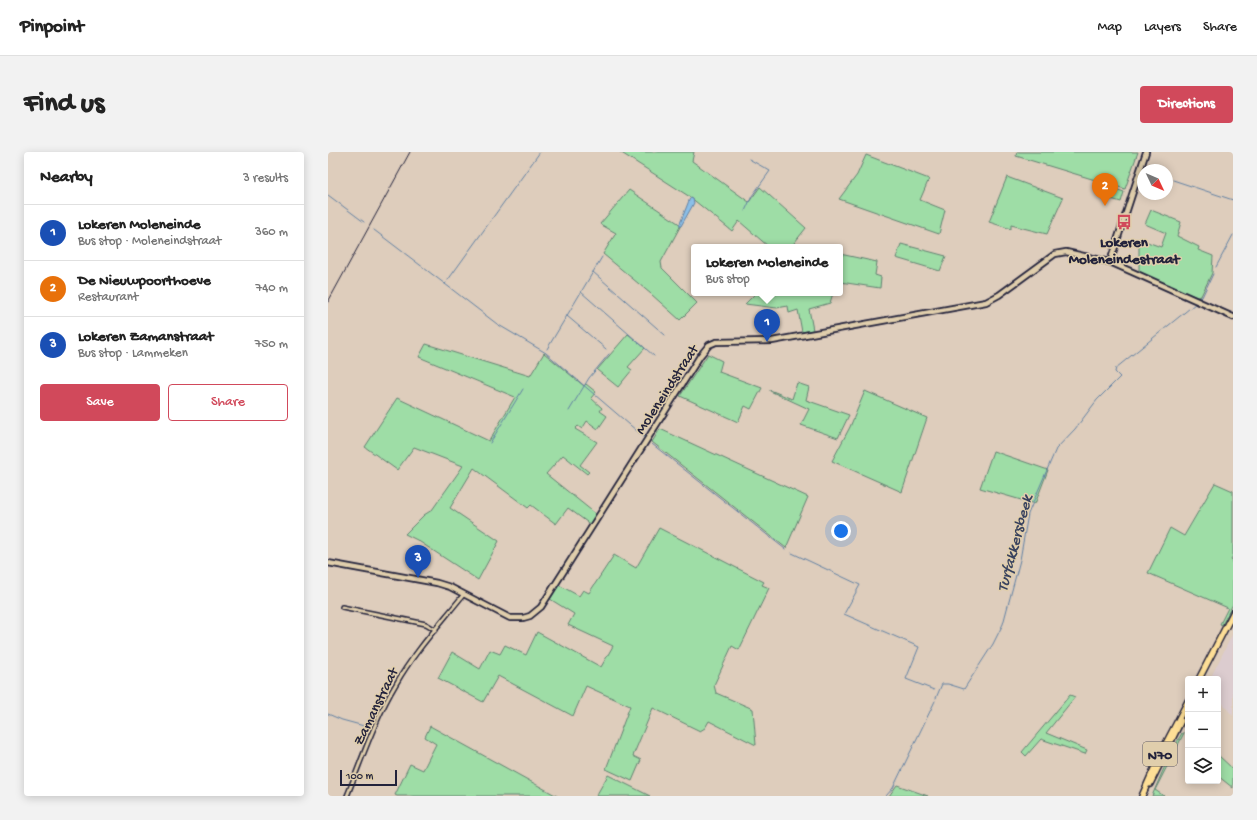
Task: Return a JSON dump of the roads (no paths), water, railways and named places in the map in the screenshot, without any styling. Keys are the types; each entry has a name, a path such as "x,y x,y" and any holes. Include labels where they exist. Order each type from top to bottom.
{"main road":[{"path":"1201,676 1233,613"},
{"path":"1205,676 1233,620"},
{"name":"N70","path":"1142,796 1161,753 1185,707"},
{"name":"N70","path":"1145,796 1186,712"}],"street":[{"path":"1110,262 1146,152"},
{"name":"Moleneindstraat","path":"328,563 437,583 464,594 510,618 515,619 530,616 541,607 700,356 712,343 721,341 772,341 866,322 986,302 999,296 1055,254 1060,252 1072,252 1110,262 1233,317"},
{"name":"Zamanstraat","path":"347,796 372,734 395,685 408,665 464,594"},
{"path":"342,608 426,624 436,630"}],"water":[{"path":"690,198 693,199 694,203 681,226 679,226"}],"waterway":[{"path":"448,280 540,152"},
{"path":"745,211 752,196 770,171 749,159"},
{"path":"1173,180 1233,200"},
{"path":"328,195 364,222"},
{"path":"374,230 445,284 446,283"},
{"name":"Turfakkersbeek","path":"1216,267 1233,235"},
{"path":"547,349 602,257"},
{"path":"593,272 665,335"},
{"name":"Turfakkersbeek","path":"1199,298 1202,297 1213,274"},
{"path":"445,284 497,324 546,353 644,437"},
{"path":"581,292 654,356"},
{"name":"Turfakkersbeek","path":"936,698 942,684 948,684 964,689 993,644 1003,624 1020,560 1028,514 1056,449 1075,429 1097,400 1120,377 1115,372 1116,368 1195,304"},
{"path":"567,316 606,349"},
{"path":"569,411 589,378 609,354"},
{"path":"490,443 523,389"},
{"path":"652,444 785,549"},
{"path":"792,553 860,585 844,614 919,647 906,679 934,690"},
{"name":"Turfakkersbeek","path":"886,796 893,788 935,701"},
{"path":"328,714 342,720 364,726"}],"railway":[{"path":"328,302 410,152"}],"place":[{"name":"De Nieuwpoorthoeve","path":"1105,206"},
{"name":"Lokeren Moleneindestraat","path":"1124,222"},
{"name":"Lokeren Moleneinde","path":"767,342"},
{"name":"Lokeren Zamanstraat","path":"418,578"}]}
